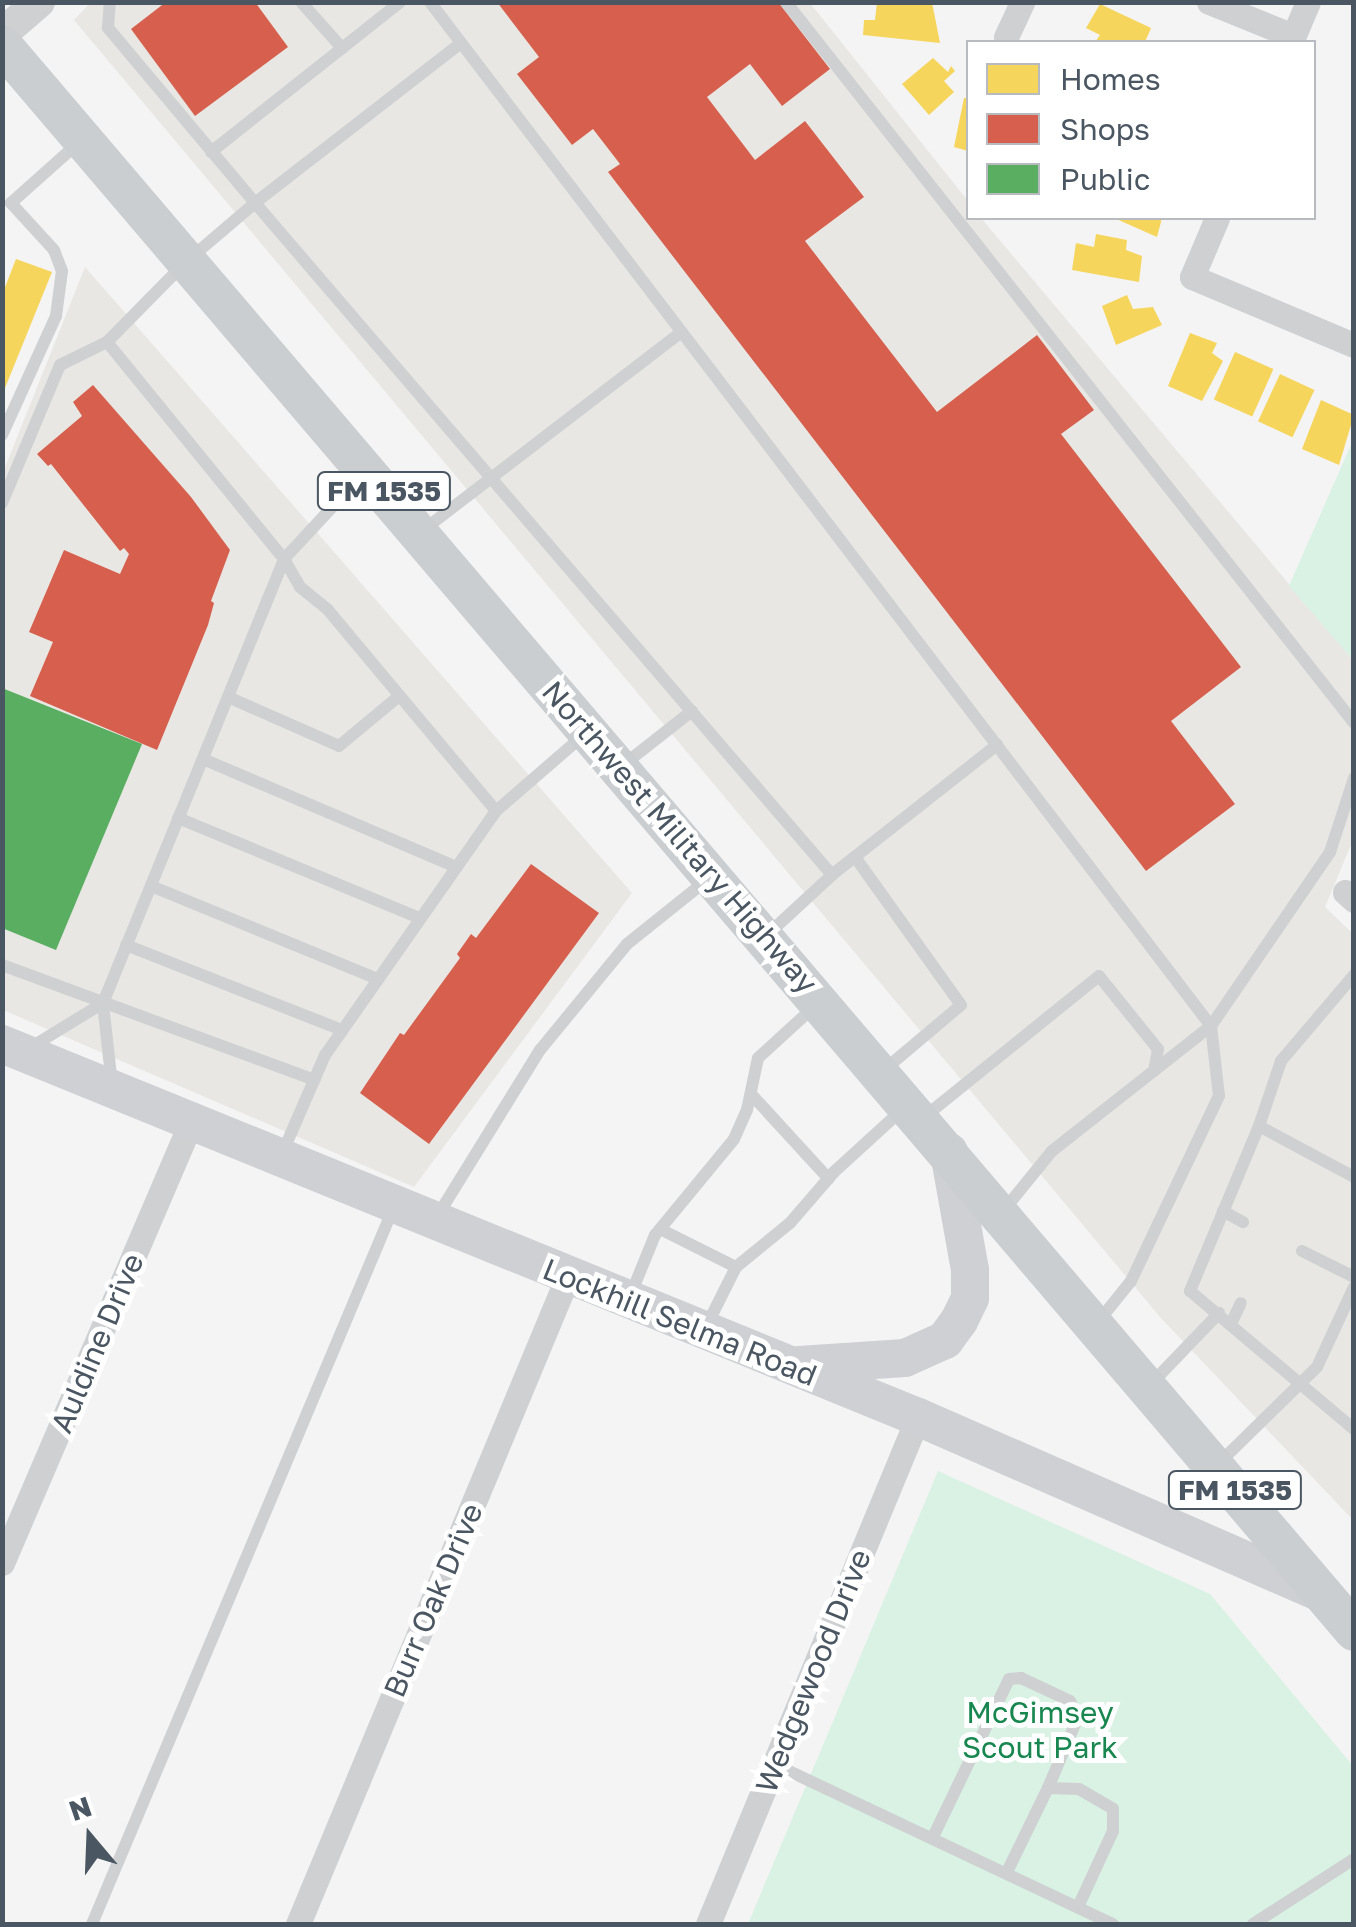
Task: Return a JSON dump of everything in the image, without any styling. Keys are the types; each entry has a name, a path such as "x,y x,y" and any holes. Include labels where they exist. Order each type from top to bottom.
{"main road":[{"name":"Northwest Military Highway","path":"2,46 1215,1466 1338,1600 1354,1631"},
{"name":"Lockhill Selma Road","path":"12,1048 394,1207 918,1417 1338,1600"},
{"path":"786,1365 905,1358 945,1340 970,1298 970,1270 950,1152"}],"street":[{"path":"2,34 39,2"},
{"path":"1006,37 1022,2"},
{"path":"1209,2 1292,40 1308,2"},
{"path":"1216,220 1192,277 1354,345"},
{"name":"Auldine Drive","path":"2,1563 191,1122"},
{"name":"Burr Oak Drive","path":"298,1924 568,1276"},
{"name":"Wedgewood Drive","path":"708,1924 918,1417"}],"lane":[{"path":"110,2 108,28 491,482 832,875"},
{"path":"301,2 342,48"},
{"path":"212,152 400,2"},
{"path":"430,2 1211,1026 1219,1096 1131,1282 1096,1324"},
{"path":"786,2 1354,723"},
{"path":"2,504 60,365 107,342 187,261 255,203 461,43"},
{"path":"2,435 56,316 62,271 54,250 12,203 83,139"},
{"path":"420,533 682,332"},
{"path":"107,342 284,559 300,587 328,610 496,811"},
{"path":"112,1089 102,1003 284,559 366,470"},
{"path":"228,698 339,746 400,696"},
{"path":"620,768 692,710"},
{"path":"280,1158 314,1080 342,1030 496,811 589,730"},
{"path":"765,936 832,875 997,745"},
{"path":"203,759 456,867"},
{"path":"1002,1213 1052,1151 1211,1026 1330,852 1354,778"},
{"path":"178,818 420,918"},
{"path":"855,857 961,1005 882,1073"},
{"path":"434,1222 540,1050 627,944 713,876"},
{"path":"150,886 378,979"},
{"path":"126,945 342,1030"},
{"path":"2,965 314,1080"},
{"path":"704,1332 736,1266 790,1222 829,1179 1099,976 1158,1049 1154,1071"},
{"path":"1354,976 1281,1061 1259,1126 1190,1291 1354,1429"},
{"path":"628,1301 660,1229 734,1138 758,1058 820,1001"},
{"path":"12,1048 102,1003"},
{"path":"750,1094 829,1179"},
{"path":"1259,1126 1354,1177"},
{"path":"92,1924 394,1207"},
{"path":"1223,1211 1243,1222"},
{"path":"660,1229 736,1266"},
{"path":"1302,1251 1354,1276"},
{"path":"1215,1466 1317,1367 1354,1287"},
{"path":"1231,1324 1241,1303"},
{"path":"1148,1387 1218,1313"},
{"path":"933,1837 1009,1678 1021,1678 1070,1701 1078,1717 1008,1872"},
{"path":"774,1764 1113,1924"},
{"path":"1048,1788 1078,1789 1113,1810 1113,1830 1078,1908"},
{"path":"1253,1924 1354,1859"}],"shaded area":[{"path":"91,2 810,3 966,198 966,220 983,220 1353,660 1353,840 1325,907 1353,934 1353,1520 1160,1317 74,20"},
{"path":"85,267 632,893 414,1187 3,1010 2,475"}],"green space":[{"path":"1353,440 1353,660 1289,586"},
{"name":"McGimsey Scout Park","path":"938,1471 1210,1594 1353,1766 1353,1924 748,1924"}],"building: Homes":[{"path":"877,2 932,2 940,43 863,35 864,20 875,20"},
{"path":"1100,4 1151,28 1146,40 1096,40 1100,35 1086,28"},
{"path":"933,58 948,72 951,66 955,71 944,81 954,92 929,115 902,84"},
{"path":"964,98 966,98 966,150 954,147"},
{"path":"1119,220 1161,220 1157,237"},
{"path":"1096,234 1127,240 1126,250 1142,256 1139,282 1072,270 1076,243 1094,247"},
{"path":"16,259 52,272 3,393 2,295"},
{"path":"1127,295 1133,309 1153,307 1162,325 1116,345 1102,306"},
{"path":"1190,333 1217,343 1212,353 1223,361 1202,401 1168,386"},
{"path":"1235,352 1273,369 1252,417 1214,400"},
{"path":"1280,374 1314,390 1292,437 1258,421"},
{"path":"1321,400 1354,415 1339,465 1302,449"}],"building: Shops":[{"path":"166,2 255,2 288,47 195,116 131,29"},
{"path":"497,2 778,2 830,69 782,106 750,64 707,97 755,160 805,121 864,197 805,241 937,412 1037,335 1094,410 1061,434 1241,667 1171,721 1235,804 1146,871 608,172 620,164 593,129 572,145 517,74 539,57"},
{"path":"93,385 191,497 230,550 211,601 214,603 208,625 157,750 30,696 53,642 29,632 64,550 120,574 129,554 124,548 120,551 51,464 48,466 37,454 82,416 73,402"},
{"path":"531,864 599,913 429,1144 360,1093 400,1033 404,1035 460,958 457,954 471,934 476,938"}],"building: Public":[{"path":"2,688 142,744 56,950 2,928"}]}
